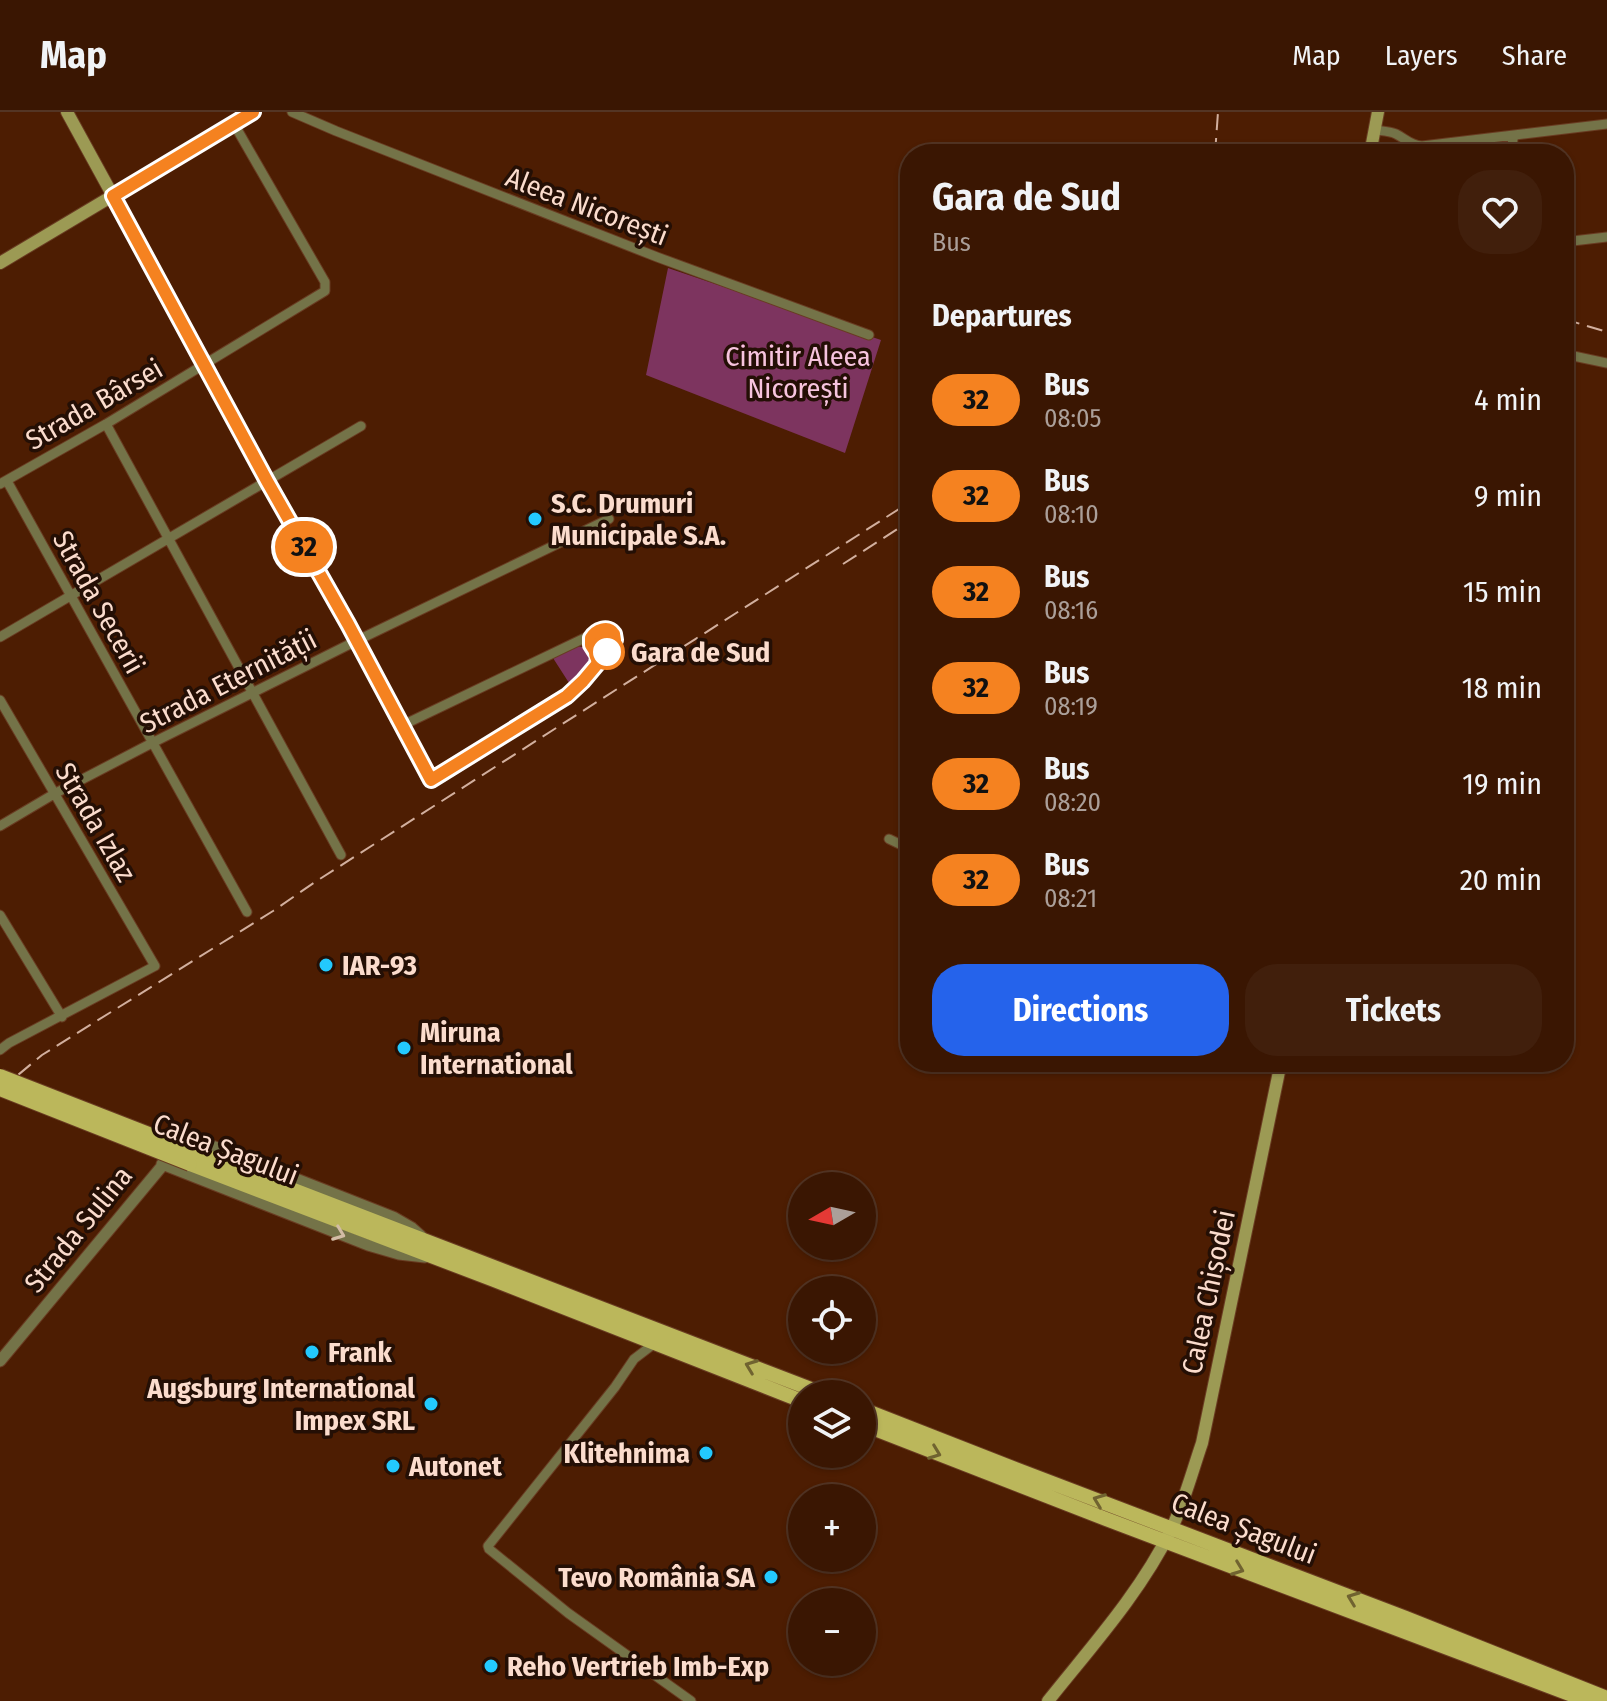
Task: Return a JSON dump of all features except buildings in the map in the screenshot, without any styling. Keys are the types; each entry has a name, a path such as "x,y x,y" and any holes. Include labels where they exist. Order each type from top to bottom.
{"main road":[{"path":"67,112 113,196"},
{"path":"0,263 253,112"},
{"path":"1372,144 1378,112"},
{"name":"Calea Chișodei","path":"1048,1701 1133,1593 1168,1535 1202,1443 1279,1072"},
{"name":"Calea Șagului","path":"0,1076 433,1257 788,1395"},
{"name":"Calea Șagului","path":"0,1089 427,1242 788,1380"},
{"name":"Calea Șagului","path":"876,1415 1168,1535 1588,1701"},
{"name":"Calea Șagului","path":"876,1429 1406,1618 1607,1698"}],"street":[{"name":"Aleea Nicorești","path":"292,112 657,257 869,335"},
{"name":"Strada Bârsei","path":"4,482 325,291 325,282 234,124"},
{"path":"1439,144 1607,124"},
{"path":"1375,130 1399,135 1411,144"},
{"path":"1512,144 1514,135"},
{"path":"113,196 267,481 356,641 401,726 431,780 567,696 609,650 615,640 613,632 605,629 595,633 401,726"},
{"path":"1574,241 1607,237"},
{"path":"1574,356 1607,363"},
{"path":"106,424 341,855"},
{"path":"0,637 361,426"},
{"name":"Strada Secerii","path":"4,482 247,912"},
{"name":"Strada Eternității","path":"0,826 152,743 609,519"},
{"path":"593,649 591,638 595,633"},
{"path":"580,641 585,641 593,649 599,659 596,667"},
{"path":"593,649 601,653 609,650"},
{"name":"Strada Izlaz","path":"0,700 155,966 62,1017"},
{"path":"889,839 900,844"},
{"path":"0,915 62,1017 0,1050"},
{"name":"Strada Sulina","path":"0,1361 187,1136"},
{"name":"Calea Șagului","path":"187,1136 393,1217 427,1242"},
{"name":"Calea Șagului","path":"162,1164 368,1245 399,1254 433,1257"},
{"path":"634,1335 634,1359"},
{"path":"655,1343 634,1359 488,1546 568,1613 691,1701"}],"green space":[{"name":"Cimitir Aleea Nicorești","path":"668,268 881,340 845,453 646,375"},
{"path":"577,646 587,648 591,664 571,686 553,658"}],"railway":[{"path":"1216,144 1218,112"},
{"path":"1574,322 1607,332"},
{"path":"0,1090 42,1055 273,911 900,508"},
{"path":"843,564 900,527"}],"bus line":[{"name":"32","path":"253,112 113,196 431,780 567,696 596,667 609,650 614,641 614,634 609,629 597,632 591,638 592,648 599,659 597,664"}],"place":[{"name":"S.C. Drumuri Municipale S.A.","path":"535,519"},
{"name":"Gara de Sud","path":"607,652"},
{"name":"IAR-93","path":"326,965"},
{"name":"Miruna International","path":"404,1048"},
{"name":"Frank","path":"312,1352"},
{"name":"Augsburg International Impex SRL","path":"431,1404"},
{"name":"Klitehnima","path":"706,1453"},
{"name":"Autonet","path":"393,1466"},
{"name":"Tevo România SA","path":"771,1577"},
{"name":"Reho Vertrieb Imb-Exp","path":"491,1666"}]}
